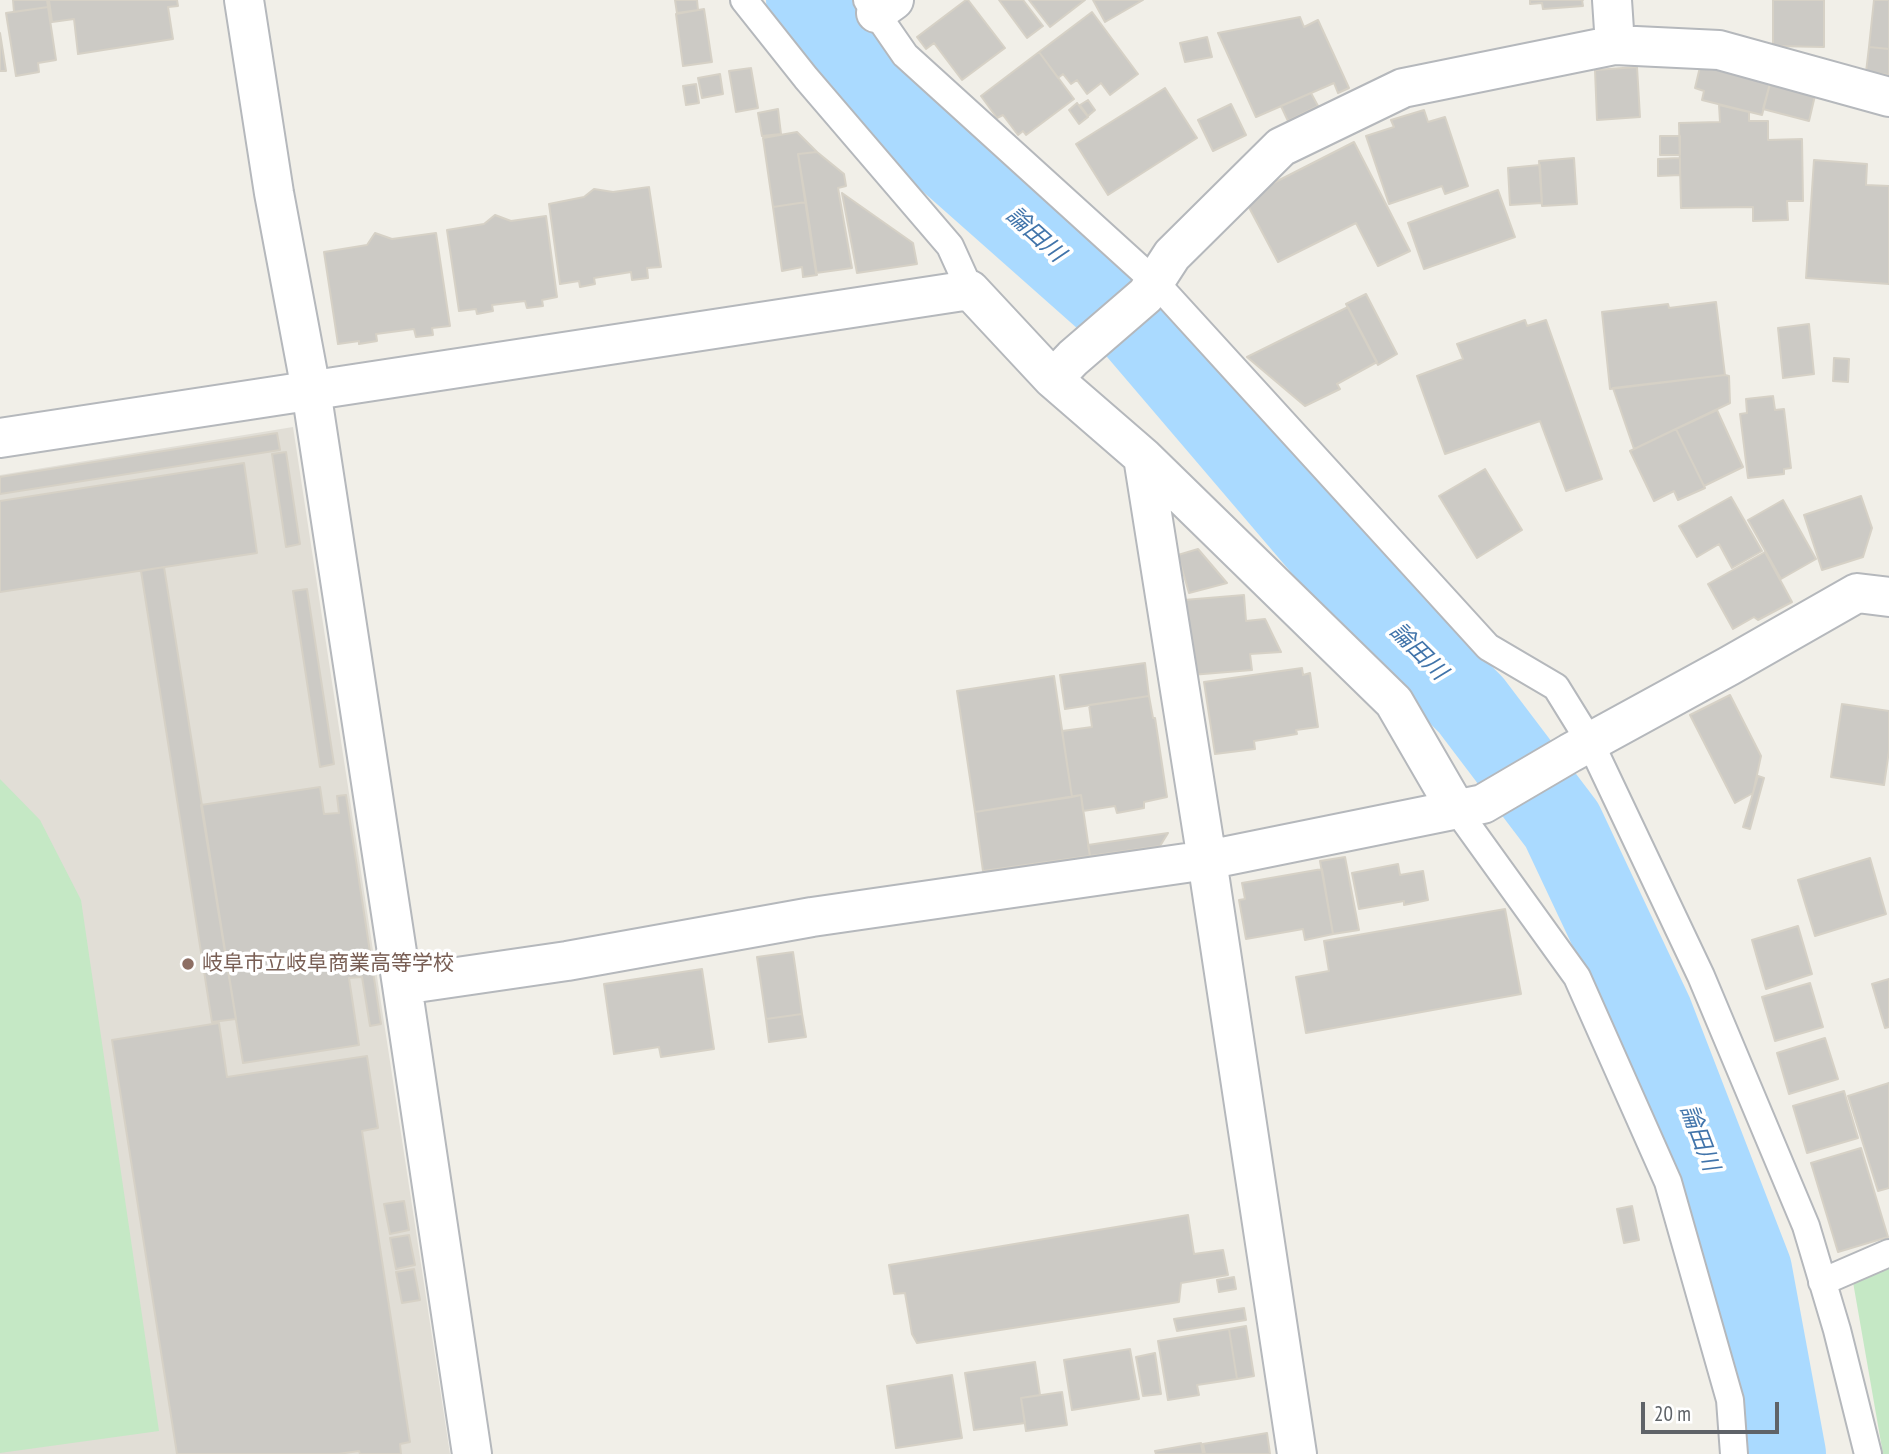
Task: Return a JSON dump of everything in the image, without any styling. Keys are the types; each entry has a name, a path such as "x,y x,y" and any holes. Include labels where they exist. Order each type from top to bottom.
{"street":[{"path":"244,0 274,193 311,390 472,1454"},
{"path":"1612,0 1615,45"},
{"path":"1063,368 1151,288 1172,255 1281,147 1403,88 1615,45 1719,50 1889,97"},
{"path":"0,438 970,290 1063,368 1143,457 1394,702 1470,807"},
{"path":"1143,457 1297,1454"},
{"path":"402,985 567,961 812,917 1207,860 1470,807 1857,593 1889,597"}],"lane":[{"path":"744,0 806,78 950,246 970,290"},
{"path":"879,4 905,55 1151,288 1488,647 1556,687 1580,747 1701,976 1806,1226 1837,1331 1868,1454"},
{"path":"1470,807 1577,977 1668,1182 1730,1400 1734,1454"},
{"path":"1822,1282 1889,1253"}],"shaded area":[{"name":"岐阜市立岐阜商業高等学校","path":"293,427 450,1454 0,1454 0,475"}],"green space":[{"path":"0,779 40,820 81,900 159,1431 0,1453"},
{"path":"1889,1269 1889,1454 1883,1454 1853,1282"}],"building":[{"path":"13,0 47,0 48,7 14,12"},
{"path":"49,0 177,0 178,6 168,7 173,39 78,54 74,19 52,22"},
{"path":"675,0 697,0 698,10 677,13"},
{"path":"966,0 1005,48 962,80 934,43 926,49 917,37"},
{"path":"999,0 1023,0 1043,26 1027,38"},
{"path":"1029,0 1085,0 1050,27"},
{"path":"1093,0 1143,0 1105,22"},
{"path":"1530,0 1582,0 1583,6 1543,9 1542,3 1530,4"},
{"path":"1773,0 1824,0 1824,47 1773,46"},
{"path":"1874,0 1889,0 1889,49 1869,47"},
{"path":"48,7 56,60 38,63 39,72 16,76 6,13"},
{"path":"704,9 712,62 683,66 676,14"},
{"path":"1092,12 1138,74 1110,95 1101,83 1087,94 1077,80 1071,84 1063,74 1058,78 1039,52"},
{"path":"1300,17 1304,27 1318,20 1349,88 1338,93 1334,83 1256,117 1218,33"},
{"path":"0,33 6,71 0,71"},
{"path":"1207,37 1212,57 1185,62 1180,43"},
{"path":"1869,47 1889,49 1889,75 1866,72"},
{"path":"1039,52 1074,99 1026,135 1023,131 1018,135 1003,115 997,118 981,96"},
{"path":"1716,61 1772,76 1762,115 1702,100 1704,91 1695,88 1700,67 1712,70"},
{"path":"1637,67 1640,117 1597,120 1595,70"},
{"path":"751,68 758,108 736,112 729,71"},
{"path":"720,74 723,94 702,98 698,78"},
{"path":"1772,76 1817,87 1809,121 1763,109"},
{"path":"696,84 699,103 686,105 683,86"},
{"path":"1165,88 1197,138 1108,195 1076,144"},
{"path":"1311,93 1318,106 1288,121 1281,106"},
{"path":"1088,100 1095,110 1088,116 1080,105"},
{"path":"1077,103 1088,117 1079,124 1069,110"},
{"path":"1231,104 1246,135 1213,151 1198,120"},
{"path":"1719,105 1749,112 1749,121 1768,121 1768,140 1802,139 1803,201 1787,201 1788,220 1753,221 1753,207 1681,208 1679,123 1720,122"},
{"path":"778,109 781,134 762,136 758,113"},
{"path":"1424,110 1428,122 1445,117 1468,186 1445,194 1442,186 1389,204 1366,136 1394,127 1391,120"},
{"path":"797,132 817,152 798,154 806,202 773,207 763,138"},
{"path":"1660,136 1680,136 1680,155 1660,155"},
{"path":"1354,142 1410,251 1378,266 1356,223 1278,262 1244,198"},
{"path":"817,152 844,174 846,186 838,188 852,268 816,273 798,154"},
{"path":"1574,158 1577,204 1542,206 1539,161"},
{"path":"1680,158 1680,175 1658,176 1658,159"},
{"path":"1814,160 1867,164 1866,185 1889,186 1889,284 1806,278"},
{"path":"1540,165 1542,203 1510,205 1508,168"},
{"path":"649,187 661,267 647,268 648,278 632,280 631,272 594,278 595,284 580,287 579,281 560,284 549,204 584,197 594,189 613,192"},
{"path":"1498,190 1515,237 1424,269 1408,223"},
{"path":"842,193 913,243 917,264 857,273"},
{"path":"806,202 817,275 803,277 802,267 782,271 773,207"},
{"path":"495,215 511,221 546,216 557,297 542,300 543,306 527,308 525,301 492,305 493,311 477,314 476,309 459,311 447,230 484,224"},
{"path":"375,233 392,239 436,233 450,326 432,328 433,335 416,337 414,329 376,334 377,341 338,344 324,252 367,245"},
{"path":"1366,294 1397,354 1378,365 1346,304"},
{"path":"1716,302 1725,375 1610,389 1602,312 1668,304 1669,308"},
{"path":"1348,307 1377,362 1337,384 1340,389 1305,406 1247,357"},
{"path":"1525,320 1527,326 1546,320 1602,479 1566,491 1540,421 1445,454 1417,376 1463,359 1457,344"},
{"path":"1809,324 1814,374 1783,378 1778,328"},
{"path":"1834,358 1849,359 1848,382 1833,381"},
{"path":"1729,376 1730,403 1634,449 1613,388"},
{"path":"1773,396 1775,410 1784,409 1791,468 1784,469 1784,474 1748,478 1740,414 1747,413 1746,399"},
{"path":"1717,410 1743,467 1704,486 1676,429"},
{"path":"1676,429 1705,488 1678,500 1674,491 1654,501 1630,451"},
{"path":"277,433 280,450 0,494 0,477"},
{"path":"286,452 300,544 286,547 272,454"},
{"path":"244,463 257,553 0,592 0,501"},
{"path":"1485,469 1522,530 1477,558 1439,496"},
{"path":"1861,496 1872,528 1863,557 1822,570 1804,515"},
{"path":"1731,497 1762,551 1732,568 1719,544 1697,557 1679,526"},
{"path":"1783,500 1816,559 1781,579 1748,520"},
{"path":"1198,549 1227,583 1189,593 1178,555"},
{"path":"1765,552 1792,602 1758,620 1754,617 1733,629 1708,584"},
{"path":"164,567 236,1019 212,1022 141,571"},
{"path":"307,589 334,764 320,767 293,591"},
{"path":"1244,595 1246,621 1265,619 1281,652 1250,654 1252,670 1191,675 1184,600"},
{"path":"1145,663 1149,696 1065,709 1060,675"},
{"path":"1302,668 1303,675 1310,673 1318,727 1296,730 1297,734 1254,741 1255,749 1215,754 1204,682"},
{"path":"1054,676 1072,797 975,812 957,691"},
{"path":"1730,695 1761,756 1753,793 1735,803 1690,715"},
{"path":"1149,696 1167,797 1144,802 1144,808 1117,813 1115,806 1083,811 1081,795 1072,797 1062,731 1092,727 1089,705"},
{"path":"1842,704 1889,711 1889,751 1884,785 1831,777"},
{"path":"1758,776 1764,778 1750,829 1743,827"},
{"path":"320,787 324,814 339,813 337,796 346,795 381,1024 370,1026 362,977 349,978 359,1045 243,1063 201,805"},
{"path":"1081,795 1090,856 983,871 975,812"},
{"path":"1168,833 1160,846 1090,856 1088,845"},
{"path":"1345,857 1359,930 1333,934 1320,861"},
{"path":"1870,858 1886,914 1815,936 1798,880"},
{"path":"1398,864 1400,875 1423,871 1428,900 1404,905 1404,901 1359,909 1352,873"},
{"path":"1322,869 1333,934 1305,940 1303,929 1246,939 1239,900 1245,899 1242,883"},
{"path":"1505,909 1521,994 1306,1033 1296,977 1329,971 1324,941"},
{"path":"1798,926 1812,974 1766,989 1752,940"},
{"path":"793,952 802,1014 766,1019 757,957"},
{"path":"702,969 714,1049 661,1057 659,1047 614,1054 604,984"},
{"path":"1889,979 1889,1027 1885,1028 1872,984"},
{"path":"1810,983 1823,1027 1775,1041 1762,997"},
{"path":"802,1014 806,1037 769,1042 766,1019"},
{"path":"219,1023 227,1077 367,1056 378,1128 362,1131 410,1442 400,1444 401,1454 360,1454 359,1451 338,1454 177,1454 112,1040"},
{"path":"1825,1038 1838,1079 1789,1094 1777,1053"},
{"path":"1889,1083 1889,1188 1878,1191 1848,1096"},
{"path":"1844,1091 1858,1138 1807,1153 1793,1106"},
{"path":"1861,1148 1888,1237 1838,1252 1811,1163"},
{"path":"404,1201 409,1230 390,1234 384,1204"},
{"path":"1632,1206 1639,1240 1624,1243 1617,1209"},
{"path":"1188,1215 1194,1254 1223,1250 1228,1275 1181,1283 1179,1302 917,1343 912,1334 905,1293 894,1294 889,1265"},
{"path":"409,1235 415,1265 396,1269 390,1238"},
{"path":"414,1269 420,1300 402,1303 396,1272"},
{"path":"1234,1277 1236,1289 1219,1292 1217,1280"},
{"path":"1244,1308 1246,1320 1177,1331 1174,1319"},
{"path":"1246,1326 1254,1376 1237,1379 1229,1329"},
{"path":"1229,1329 1237,1379 1197,1385 1199,1395 1168,1400 1158,1341"},
{"path":"1130,1349 1139,1399 1072,1410 1064,1360"},
{"path":"1155,1353 1161,1394 1143,1396 1136,1357"},
{"path":"1035,1362 1040,1395 1021,1398 1025,1423 974,1430 965,1373"},
{"path":"952,1375 962,1438 896,1448 887,1386"},
{"path":"1062,1392 1067,1425 1026,1431 1021,1398"},
{"path":"1267,1433 1270,1454 1205,1454 1203,1444"},
{"path":"1201,1443 1203,1454 1156,1454 1155,1451"}],"waterway":[{"name":"論田川","path":"808,0 875,93 1129,318 1392,626 1471,705 1562,825 1651,1014 1750,1270 1784,1454"}],"place":[{"name":"岐阜市立岐阜商業高等学校","path":"188,964"}]}
